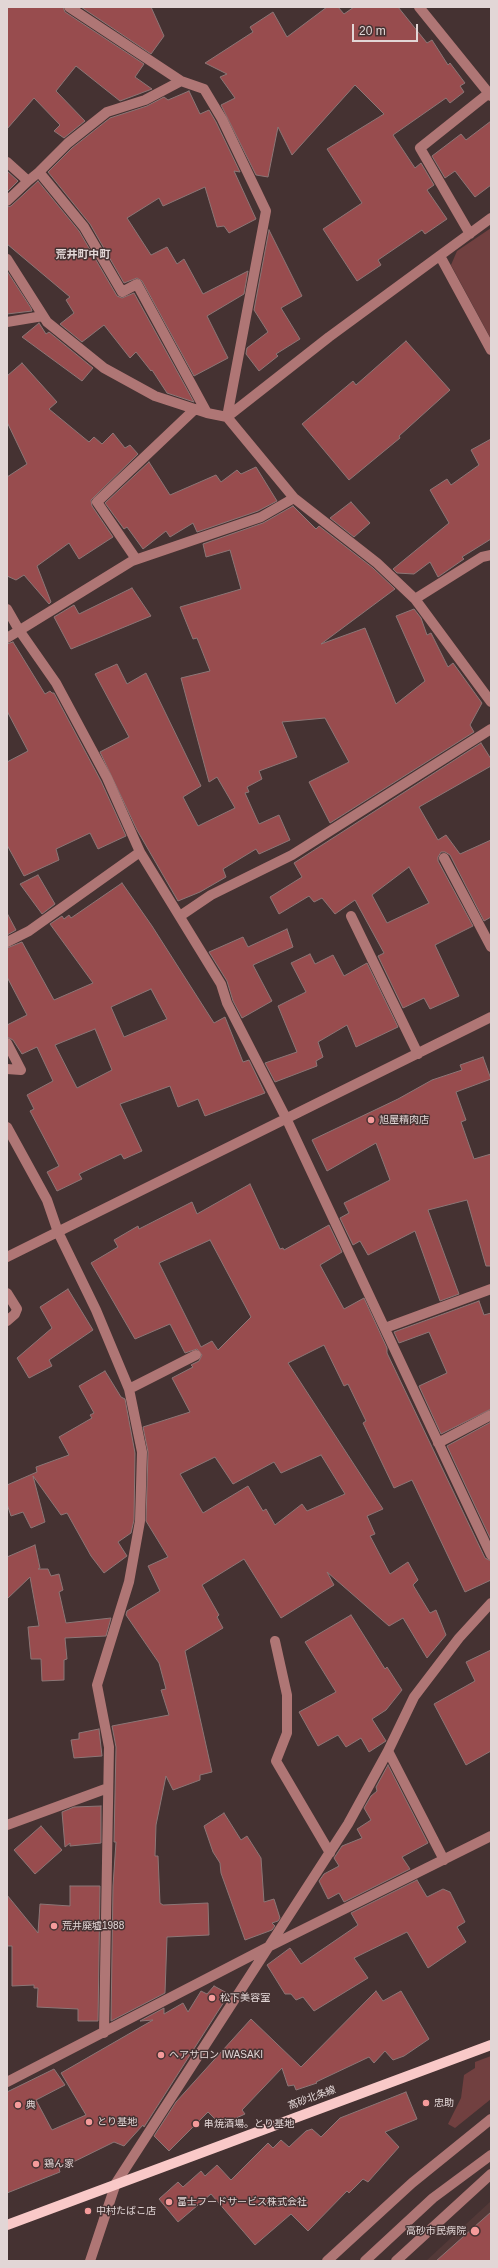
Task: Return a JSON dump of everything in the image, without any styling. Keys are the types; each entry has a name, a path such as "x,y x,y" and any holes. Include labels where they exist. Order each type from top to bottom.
{"main road":[{"name":"高砂北条線","path":"7,2225 116,2183 491,2045"}],"street":[{"path":"69,7 96,27 181,81 204,89 222,119 266,211 226,417"},
{"path":"419,7 490,94 420,148 470,234"},
{"path":"7,201 68,143 107,112 145,100 181,81"},
{"path":"7,162 28,181"},
{"path":"39,172 84,227 122,292 136,284 207,413"},
{"path":"226,417 330,337 491,218"},
{"path":"440,256 491,350"},
{"path":"7,259 47,322 104,368 155,396 207,413 226,417 294,498 377,563 415,599 491,702"},
{"path":"7,322 43,316"},
{"path":"136,560 97,502 195,409"},
{"path":"7,638 136,560 261,517 294,498"},
{"path":"415,599 482,557 491,555"},
{"path":"7,609 19,630 56,683 107,778 140,852 221,984 227,1003 287,1120 491,1555"},
{"path":"180,916 211,895 292,855 491,729"},
{"path":"7,942 36,926 140,852"},
{"path":"444,858 491,947"},
{"path":"351,916 418,1054"},
{"path":"7,1257 287,1120 491,1017"},
{"path":"7,1043 21,1070 7,1069"},
{"path":"7,1127 47,1200 58,1232 96,1310 129,1390 142,1452 140,1521 129,1582 97,1684 109,1747 104,2033"},
{"path":"385,1328 491,1289"},
{"path":"7,1293 17,1309 15,1314 7,1321"},
{"path":"129,1390 196,1355"},
{"path":"438,1443 491,1415"},
{"path":"90,2261 116,2183 330,1853 388,1751 414,1697 460,1638 491,1603"},
{"path":"276,1640 287,1696 286,1733 276,1762 330,1853"},
{"path":"388,1751 444,1860"},
{"path":"7,1825 108,1788"},
{"path":"7,2082 270,1946 491,1836"},
{"path":"327,2261 412,2183 491,2119"},
{"path":"365,2261 433,2198 491,2155"},
{"path":"396,2261 491,2174"}],"shaded area":[{"path":"491,228 491,339 451,265 457,251"},
{"path":"491,2056 491,2099 455,2128 448,2124 461,2098 464,2075 475,2068 475,2062"},
{"name":"高砂市民病院","path":"491,2201 491,2261 426,2261"}],"building":[{"path":"7,7 63,7 65,12 144,64 135,77 152,89 120,101 76,66 56,91 85,121 64,138 54,131 60,125 34,98 7,129"},
{"path":"81,7 151,7 164,36 151,54"},
{"path":"327,7 338,7 344,14 354,7 398,7 427,43 432,40 448,65 450,63 465,83 460,86 464,92 450,103 446,98 393,135 415,168 421,163 434,185 427,190 447,219 425,234 422,230 378,260 381,265 357,281 323,229 362,203 327,149 384,114 355,85 292,155 278,127 268,177 256,175 221,105 235,98 220,77 227,74 205,63 253,32 250,27 273,12 287,37"},
{"path":"189,91 200,114 209,110 216,122 240,172 234,171 256,219 229,233 224,226 217,227 205,187 163,206 159,198 127,218 151,255 167,247 177,264 184,259 203,294 248,271 244,294 207,316 228,358 194,376 142,281 137,278 124,283 90,224 48,172 72,148 110,118 147,106 164,97 168,100"},
{"path":"491,121 491,185 475,197 455,171 445,178 432,156 461,134 466,140"},
{"path":"7,171 18,181 7,192"},
{"path":"38,181 79,231 117,296 122,298 134,293 194,402 167,393 152,370 151,371 136,352 130,358 104,325 82,342 60,324 74,313 66,300 70,297 7,244 7,207 11,206"},
{"path":"269,230 302,296 281,308 300,339 276,354 278,356 259,371 246,354 247,348 268,332 254,310"},
{"path":"7,271 31,308 32,311 7,314"},
{"path":"39,323 46,334 49,332 93,368 82,381 22,337"},
{"path":"406,341 450,390 399,436 400,438 349,480 302,424 353,381 356,385"},
{"path":"22,363 57,402 49,409 89,442 94,437 102,444 113,433 125,448 130,445 138,454 91,500 92,506 113,537 79,559 69,543 37,566 51,602 49,604 24,575 16,580 7,576 7,477 27,464 7,422 7,376"},
{"path":"491,439 491,539 462,557 464,559 438,577 430,562 414,574 397,573 393,569 449,523 430,490 447,479 451,485 479,465 471,450"},
{"path":"149,462 170,495 216,475 221,482 237,470 241,474 256,467 277,501 258,511 197,532 193,523 170,537 166,531 143,549 127,527 124,529 105,503"},
{"path":"351,502 370,523 354,537 330,518"},
{"path":"293,506 316,529 319,526 373,568 395,589 321,644 365,628 396,704 425,681 396,616 414,609 421,618 427,635 431,633 448,667 453,663 482,703 470,725 474,732 330,823 309,782 349,762 325,718 282,722 297,757 259,771 262,779 247,787 249,792 245,793 259,824 279,815 290,840 259,854 256,849 223,869 226,877 200,892 178,901 137,830 100,752 129,737 95,674 117,664 127,684 146,673 201,786 183,797 198,826 235,808 217,777 209,782 181,678 210,671 197,638 193,639 180,607 241,589 230,550 206,557 203,544 263,523"},
{"path":"132,588 151,616 71,649 54,617 74,605 79,614"},
{"path":"13,642 45,694 50,691 54,693 101,781 126,836 98,849 90,833 56,849 59,860 24,876 7,845 7,762 28,751 7,711 7,644"},
{"path":"481,743 491,759 491,766 419,807 438,840 446,835 460,854 491,840 491,917 484,921 450,855 445,852 441,852 438,857 438,861 473,926 435,945 459,996 430,1009 424,998 403,1008 378,956 384,953 355,900 335,914 322,898 314,902 309,896 279,914 270,897 302,877 294,863","holes":["409,867 429,903 387,923 372,895"]},
{"path":"38,875 55,904 42,914 20,884"},
{"path":"122,883 152,926 214,1023 225,1017 243,1062 249,1060 265,1093 205,1116 198,1099 178,1107 170,1086 120,1104 142,1151 124,1159 121,1154 79,1174 82,1179 57,1191 47,1172 59,1166 30,1111 34,1109 27,1095 53,1081 37,1047 22,1054 13,1040 7,1037 7,1025 27,1015 7,977 7,948 22,942 54,1000 93,983 50,924 62,916 64,919 69,915 71,918","holes":["151,989 167,1019 124,1037 111,1007","95,1029 112,1070 77,1088 55,1045"]},
{"path":"7,913 16,930 7,935"},
{"path":"287,929 293,947 253,965 272,1001 242,1018 233,1001 227,981 209,952 243,937 248,947"},
{"path":"310,954 315,964 333,955 344,976 367,963 398,1027 356,1047 347,1025 318,1042 323,1057 316,1061 317,1066 275,1082 265,1063 297,1052 278,1006 306,992 291,963"},
{"path":"483,1057 491,1079 456,1092 466,1120 461,1122 474,1159 491,1154 491,1266 486,1266 467,1200 428,1210 459,1294 440,1301 415,1231 368,1255 360,1241 353,1245 340,1218 349,1213 344,1203 390,1180 376,1143 327,1171 312,1140 398,1099 432,1080 462,1070 460,1065"},
{"path":"250,1184 280,1249 283,1248 284,1250 329,1225 342,1252 320,1265 344,1309 364,1298 387,1348 387,1353 485,1558 491,1561 491,1580 465,1592 412,1480 394,1488 363,1423 366,1421 348,1384 344,1386 324,1345 288,1363 383,1509 367,1516 375,1534 370,1536 390,1574 408,1562 418,1580 413,1585 430,1613 436,1610 446,1635 427,1658 403,1618 389,1626 327,1572 334,1585 281,1618 244,1559 202,1585 219,1615 217,1617 223,1628 185,1651 212,1772 200,1775 200,1780 173,1790 166,1776 156,1825 155,1856 158,1856 160,1903 163,1905 208,1903 209,1935 167,1937 165,1993 111,2021 113,1886 116,1842 114,1842 116,1747 112,1726 169,1715 161,1690 166,1689 159,1663 126,1615 127,1611 160,1591 148,1566 168,1557 146,1521 148,1452 143,1427 190,1412 172,1378 193,1367 191,1365 199,1361 202,1355 197,1349 185,1353 170,1324 135,1339 91,1263 118,1247 114,1240 138,1226 139,1229 192,1202 197,1214","holes":["210,1240 251,1317 218,1350 212,1341 201,1347 159,1263","321,1455 345,1494 307,1511 302,1504 275,1525 266,1509 263,1511 248,1486 203,1513 180,1474 215,1457 233,1484 274,1462 281,1473"]},
{"path":"68,1289 93,1330 49,1360 52,1366 29,1378 17,1358 52,1328 40,1307"},
{"path":"479,1301 484,1315 491,1313 491,1409 441,1434 419,1386 447,1373 429,1332 399,1343 394,1332"},
{"path":"105,1371 121,1397 125,1399 135,1453 134,1520 131,1533 118,1542 127,1556 104,1573 91,1556 67,1513 61,1515 33,1476 45,1522 31,1528 23,1512 11,1516 7,1504 7,1485 37,1472 36,1467 69,1455 59,1437 92,1418 90,1415 94,1413 79,1386"},
{"path":"491,1422 491,1540 447,1446"},
{"path":"35,1545 40,1568 38,1569 48,1569 51,1576 59,1574 63,1590 59,1592 66,1623 111,1618 106,1636 65,1638 67,1659 64,1660 64,1680 42,1681 41,1659 31,1659 28,1627 39,1626 30,1577 7,1599 7,1557"},
{"path":"351,1615 385,1669 387,1667 402,1690 386,1710 372,1719 386,1741 369,1752 361,1738 346,1747 338,1735 318,1746 299,1712 336,1692 305,1642"},
{"path":"491,1650 491,1751 466,1765 434,1704 475,1681 466,1662"},
{"path":"99,1729 102,1756 74,1758 71,1740 79,1739 79,1733"},
{"path":"388,1765 428,1843 402,1857 410,1869 344,1902 339,1893 328,1899 319,1881 324,1874 339,1866 334,1858 342,1846 362,1838 357,1829 371,1820 364,1808 371,1796 377,1791 376,1787"},
{"path":"101,1806 101,1843 70,1846 70,1843 65,1847 62,1812 74,1807"},
{"path":"224,1813 241,1840 247,1836 261,1858 264,1902 274,1899 280,1918 278,1921 272,1923 275,1926 272,1930 245,1940 221,1873 220,1863 213,1852 204,1826"},
{"path":"41,1826 62,1850 35,1874 14,1850"},
{"path":"417,1880 427,1897 443,1889 450,1892 465,1922 457,1927 466,1942 428,1968 407,1932 354,1958 368,1978 314,2011 303,1997 296,2000 291,1994 285,1994 267,1965 290,1948 301,1964 358,1925 351,1913"},
{"path":"70,1886 100,1886 98,2021 78,2021 78,2009 37,2007 38,1988 34,1988 34,1985 12,1986 12,1946 7,1946 7,1895 38,1933 40,1904 70,1906"},
{"path":"214,1986 229,1994 144,2127 143,2125 124,2146 114,2142 59,2169 60,2172 7,2193 7,2092 54,2069 65,2085 36,2100 52,2130 86,2115 61,2073 153,2020 140,2021 164,2008 164,2014 183,2003 188,2012 201,1991 207,1994"},
{"path":"376,1991 383,2001 401,1991 429,2039 404,2056 393,2060 385,2051 374,2063 369,2057 316,2082 317,2083 296,2090 294,2085 288,2086 282,2068 242,2110 245,2114 221,2125 208,2112 169,2151 154,2136 176,2102 251,2019 301,2067"},
{"path":"406,2092 417,2119 385,2132 399,2147 368,2182 363,2179 349,2193 347,2191 308,2231 291,2214 255,2245 211,2194 178,2222 159,2199 178,2182 183,2187 201,2171 205,2176 217,2165 231,2180 268,2143 273,2148 281,2140 289,2147 306,2131 312,2129 321,2137 340,2118"},
{"name":"高砂市民病院","path":"491,2212 491,2261 436,2261"}],"place":[{"name":"旭屋精肉店","path":"371,1120"},
{"name":"荒井廃墟1988","path":"54,1926"},
{"name":"松下美容室","path":"212,1998"},
{"name":"ヘアサロン IWASAKI","path":"161,2055"},
{"name":"忠助","path":"426,2103"},
{"name":"典","path":"18,2105"},
{"name":"とり基地","path":"89,2122"},
{"name":"串焼酒場。とり基地","path":"196,2124"},
{"name":"鶏ん家","path":"36,2164"},
{"name":"富士フードサービス株式会社","path":"169,2202"},
{"name":"中村たばこ店","path":"88,2211"},
{"name":"高砂市民病院","path":"475,2231"}],"district":[{"name":"荒井町中町","path":"83,255"}]}
